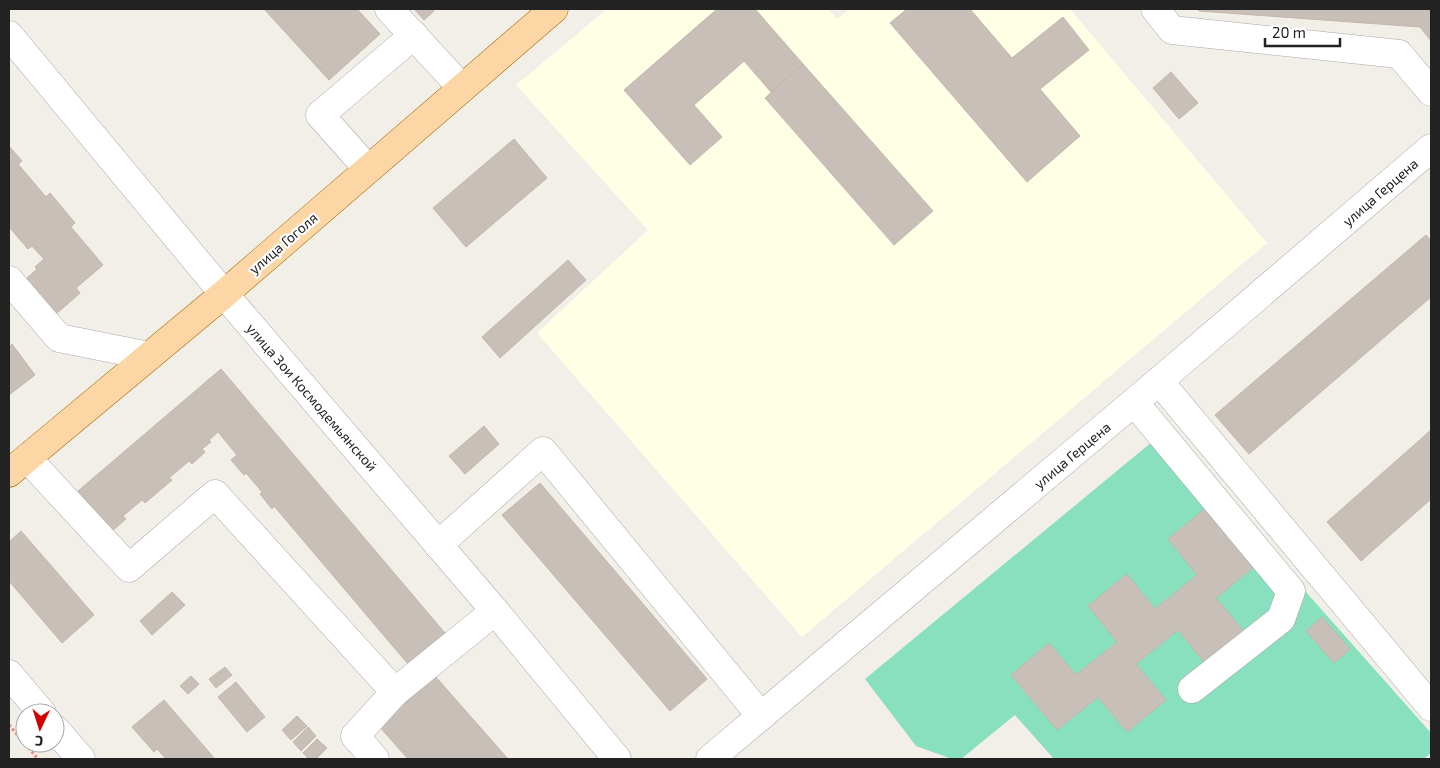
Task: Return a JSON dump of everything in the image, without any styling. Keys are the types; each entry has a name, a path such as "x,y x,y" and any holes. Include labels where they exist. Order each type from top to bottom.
{"main road":[{"name":"улица Гоголя","path":"18,465 224,294 554,9"}],"street":[{"path":"389,9 462,88"},
{"path":"1154,9 1172,30 1399,54 1431,92"},
{"name":"улица Зои Космодемьянской","path":"9,35 224,294 496,611 617,759"},
{"path":"368,169 320,115 414,35"},
{"name":"улица Герцена","path":"710,759 1159,381 1431,148"},
{"path":"9,280 59,338 150,356"},
{"path":"1159,381 1431,707"},
{"path":"1134,402 1291,591 1281,619 1192,689"},
{"path":"438,545 542,451 761,716"},
{"path":"18,465 129,568 215,494 395,692"},
{"path":"375,759 355,736 395,692 496,611"},
{"path":"9,674 34,703"},
{"path":"65,741 81,759"}],"path":[{"path":"9,725 38,759"}],"shaded area":[{"path":"607,9 828,9 837,19 850,9 1070,9 1267,243 802,637 537,333 648,230 516,85"}],"green space":[{"path":"1164,432 1431,733 1431,753 1424,759 1054,759 1015,715 961,759 952,759 916,746 865,679"}],"building":[{"path":"264,9 357,9 380,34 329,80"},
{"path":"414,9 432,9 434,11 424,20"},
{"path":"717,9 755,9 803,64 771,92 744,61 694,105 722,137 690,165 624,90"},
{"path":"907,9 970,9 1012,58 1063,17 1089,50 1040,89 1080,136 1027,182 890,23"},
{"path":"1198,9 1431,9 1431,41 1420,27 1199,11"},
{"path":"803,64 933,211 894,245 765,98"},
{"path":"1171,72 1198,103 1179,119 1153,88"},
{"path":"514,139 547,178 466,247 433,208"},
{"path":"9,146 22,161 18,164 46,197 50,193 75,223 71,227 103,265 76,288 80,293 56,314 26,279 44,259 32,246 28,249 9,227"},
{"path":"1426,235 1431,241 1431,297 1249,454 1215,415"},
{"path":"568,260 586,280 500,358 482,337"},
{"path":"12,344 35,375 9,395 9,347"},
{"path":"221,369 445,633 408,664 274,506 272,509 260,494 262,492 246,473 244,475 231,460 237,455 218,432 209,440 211,442 202,449 205,452 192,464 189,461 169,478 172,480 145,503 142,500 123,516 126,519 112,531 78,491"},
{"path":"484,426 499,444 465,474 449,456"},
{"path":"1431,430 1431,499 1361,561 1327,522"},
{"path":"540,483 707,679 670,711 502,515"},
{"path":"1207,507 1255,566 1216,598 1246,634 1207,666 1178,630 1136,664 1166,700 1127,732 1098,697 1057,730 1011,675 1049,643 1076,675 1117,642 1088,606 1127,574 1155,609 1197,575 1168,539"},
{"path":"21,531 94,615 62,643 9,581 9,542"},
{"path":"172,592 185,605 152,635 140,621"},
{"path":"1322,617 1350,649 1334,663 1306,631"},
{"path":"225,667 232,675 216,688 209,679"},
{"path":"191,676 199,684 188,694 180,686"},
{"path":"435,676 508,759 408,759 379,726"},
{"path":"236,682 265,717 247,732 218,697"},
{"path":"164,700 215,759 166,759 157,749 154,752 132,727"},
{"path":"297,716 307,726 291,740 282,730"},
{"path":"308,727 316,736 301,751 293,742"},
{"path":"317,739 327,748 316,759 309,759 303,753"}]}
